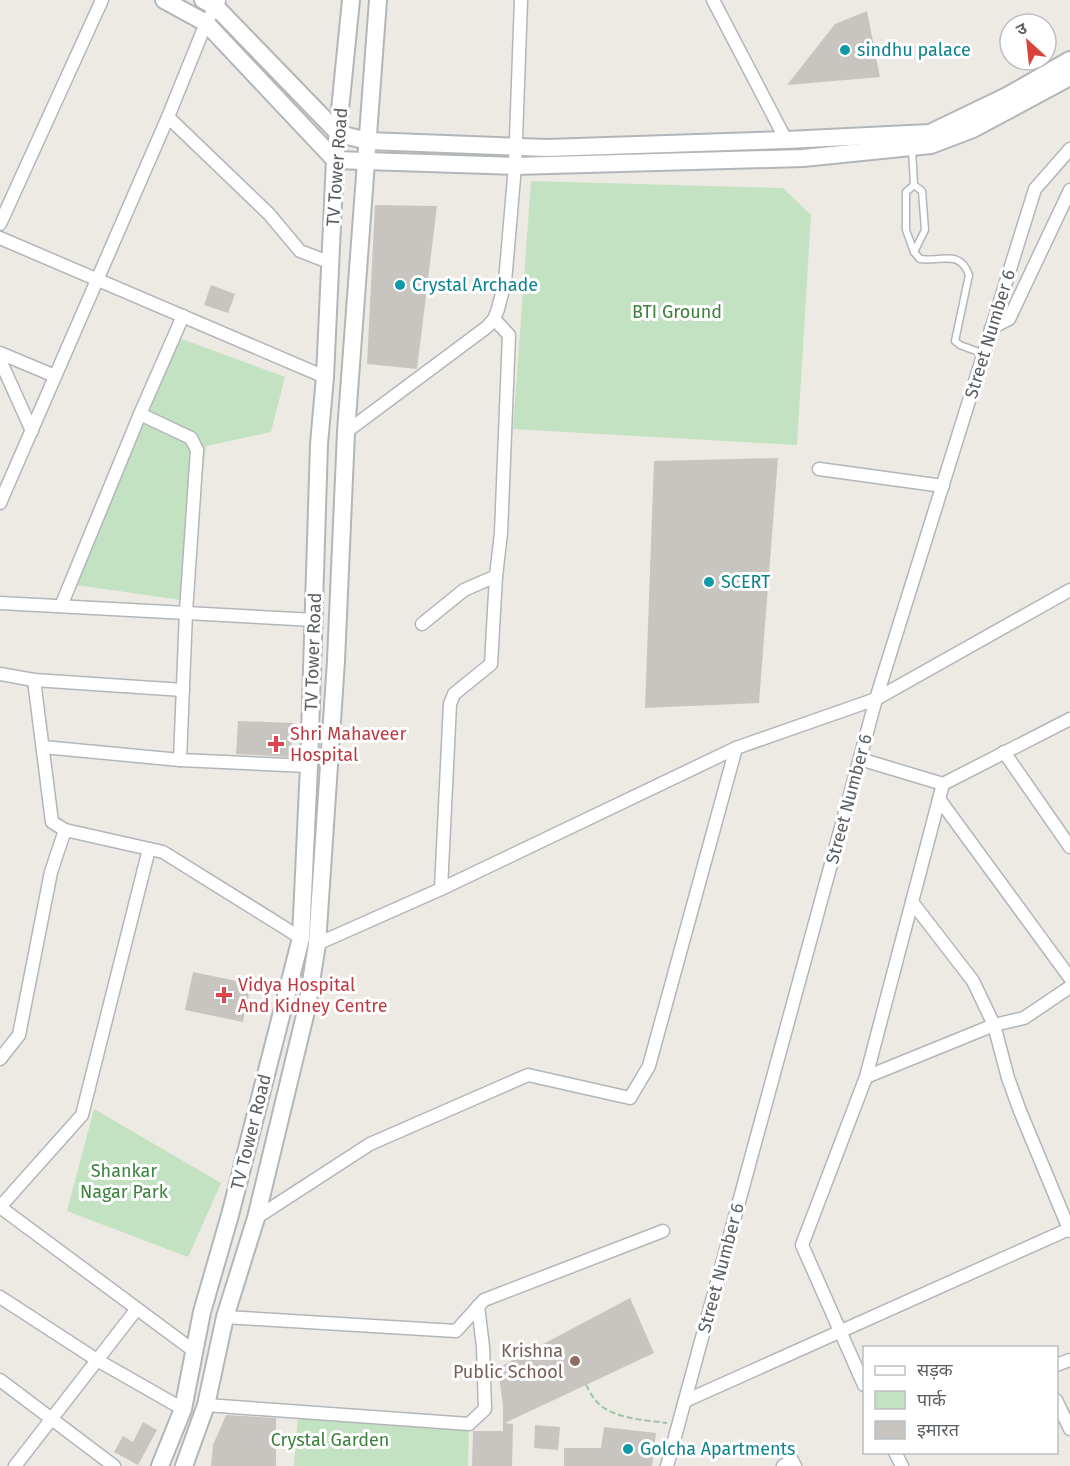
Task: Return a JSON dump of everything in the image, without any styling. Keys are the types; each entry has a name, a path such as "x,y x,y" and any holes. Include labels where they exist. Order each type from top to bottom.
{"main road":[{"path":"164,0 206,23 335,160 515,166 653,163 803,158 931,145 973,129 1070,77"},
{"name":"TV Tower Road","path":"160,1466 183,1409 202,1312 230,1215 301,938 319,444 325,377 335,160 351,0"},
{"name":"TV Tower Road","path":"184,1466 206,1405 225,1317 256,1218 307,1007 317,944 336,661 346,432 364,162 368,141 378,0"},
{"path":"213,2 339,134 368,141 516,148 930,133 1007,96 1070,60"},
{"path":"653,143 653,163"}],"street":[{"path":"0,224 102,0"},
{"path":"346,432 479,333 494,319 505,282 515,166 521,0"},
{"path":"713,0 786,140"},
{"path":"0,503 3,489 32,431 168,117 213,2"},
{"path":"168,117 269,214 300,251 331,263"},
{"name":"Street Number 6","path":"667,1466 876,699 1035,189 1070,149"},
{"path":"991,328 1009,319 1070,190"},
{"path":"0,238 325,377"},
{"path":"61,606 183,316"},
{"path":"441,889 450,704 454,694 491,664 501,533 509,335 494,319"},
{"path":"0,353 55,376"},
{"path":"0,360 32,431"},
{"path":"140,414 191,438 197,450 186,612 180,760"},
{"path":"819,469 943,486"},
{"path":"422,624 464,590 496,576"},
{"path":"317,944 441,889 736,748 876,699 1070,590"},
{"path":"0,603 314,620"},
{"path":"0,674 34,680 183,690"},
{"path":"34,680 52,822 65,830 163,852 301,938"},
{"path":"860,759 943,784 1070,719"},
{"path":"43,747 180,760 309,766"},
{"path":"256,1218 370,1144 528,1075 630,1098 650,1066 736,748"},
{"path":"1004,752 1070,847"},
{"path":"863,1383 802,1245 866,1077 943,784"},
{"path":"939,799 1070,978"},
{"path":"0,1059 19,1035 51,872 65,830"},
{"path":"149,849 82,1115 0,1207 194,1351"},
{"path":"685,1401 1069,1230 1020,1111 1008,1078 994,1025 973,981 912,902"},
{"path":"866,1077 994,1025 1024,1018 1070,987"},
{"path":"225,1317 456,1331 484,1300 663,1231"},
{"path":"0,1297 97,1360 183,1409"},
{"path":"206,1405 469,1424 485,1409 483,1347 478,1306"},
{"path":"15,1466 136,1310"},
{"path":"0,1380 114,1466"},
{"path":"1058,1404 1070,1429"},
{"path":"783,1466 792,1460 795,1466"}],"lane":[{"path":"912,147 914,185"},
{"path":"914,185 922,191 925,230 915,252"},
{"path":"914,185 906,192 906,230 915,252 920,259 950,258 960,261 966,267 969,275 955,341 984,354"}],"path":[{"path":"586,1385 597,1402 615,1413 644,1420 679,1424"}],"green space":[{"name":"BTI Ground","path":"531,181 783,188 811,215 797,445 513,429"},
{"path":"179,338 285,377 271,432 206,446 188,601 76,585 136,425"},
{"name":"Shankar Nagar Park","path":"94,1109 221,1183 188,1257 67,1211"},
{"name":"Crystal Garden","path":"298,1417 469,1424 468,1466 294,1466"}],"building":[{"name":"sindhu palace","path":"867,11 880,77 787,85 835,24"},
{"name":"Crystal Archade","path":"375,205 437,206 417,369 367,364"},
{"path":"211,285 235,294 228,313 204,305"},
{"name":"SCERT","path":"778,458 759,703 645,708 654,461"},
{"path":"238,721 293,723 291,757 236,754"},
{"path":"193,972 251,984 243,1022 185,1010"},
{"name":"Krishna Public School","path":"630,1298 654,1353 505,1423 513,1424 512,1466 472,1466 473,1431 503,1431 503,1406 498,1368"},
{"path":"226,1415 276,1418 276,1466 211,1466 213,1445"},
{"path":"143,1422 157,1430 138,1465 114,1452 123,1436 133,1442"},
{"path":"535,1425 560,1427 558,1450 534,1448"},
{"name":"Golcha Apartments","path":"604,1427 656,1433 652,1466 564,1466 564,1448 601,1448"}],"place":[{"name":"sindhu palace","path":"845,50"},
{"name":"Crystal Archade","path":"400,285"},
{"name":"SCERT","path":"709,582"},
{"name":"Shri Mahaveer Hospital","path":"276,744"},
{"name":"Vidya Hospital And Kidney Centre","path":"224,995"},
{"name":"Krishna Public School","path":"575,1361"},
{"name":"Golcha Apartments","path":"628,1449"}]}
